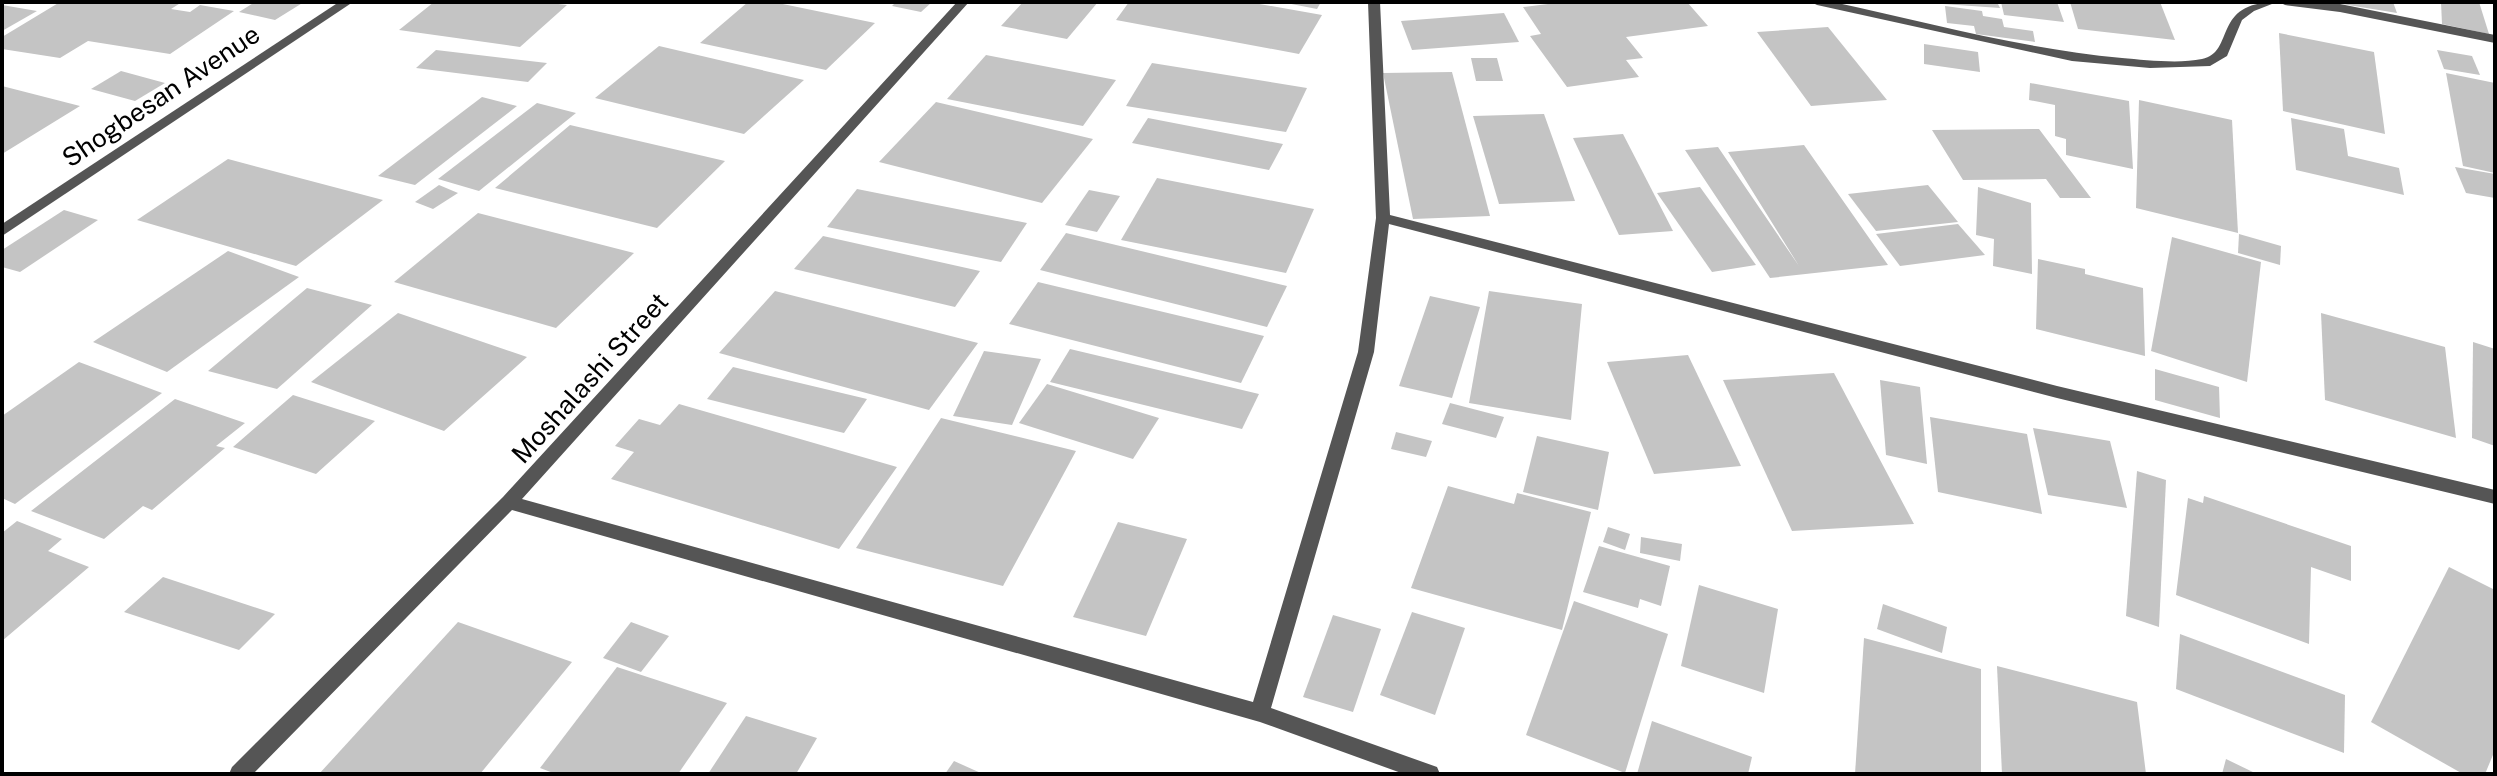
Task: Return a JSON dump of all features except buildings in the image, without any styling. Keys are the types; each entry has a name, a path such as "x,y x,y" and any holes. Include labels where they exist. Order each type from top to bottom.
{"street":[{"name":"Shogbesan Avenue","path":"2,231 347,2"},
{"name":"Moshalashi Street","path":"239,774 509,502 963,2"},
{"path":"1260,713 1366,352 1383,218 1374,2"},
{"path":"1817,2 2072,57 2150,64 2206,63 2223,53 2235,18 2247,8 2271,2"},
{"path":"2285,2 2340,8 2495,39"},
{"path":"1383,218 2057,392 2495,497"},
{"path":"509,502 1260,713 1430,774"}]}
